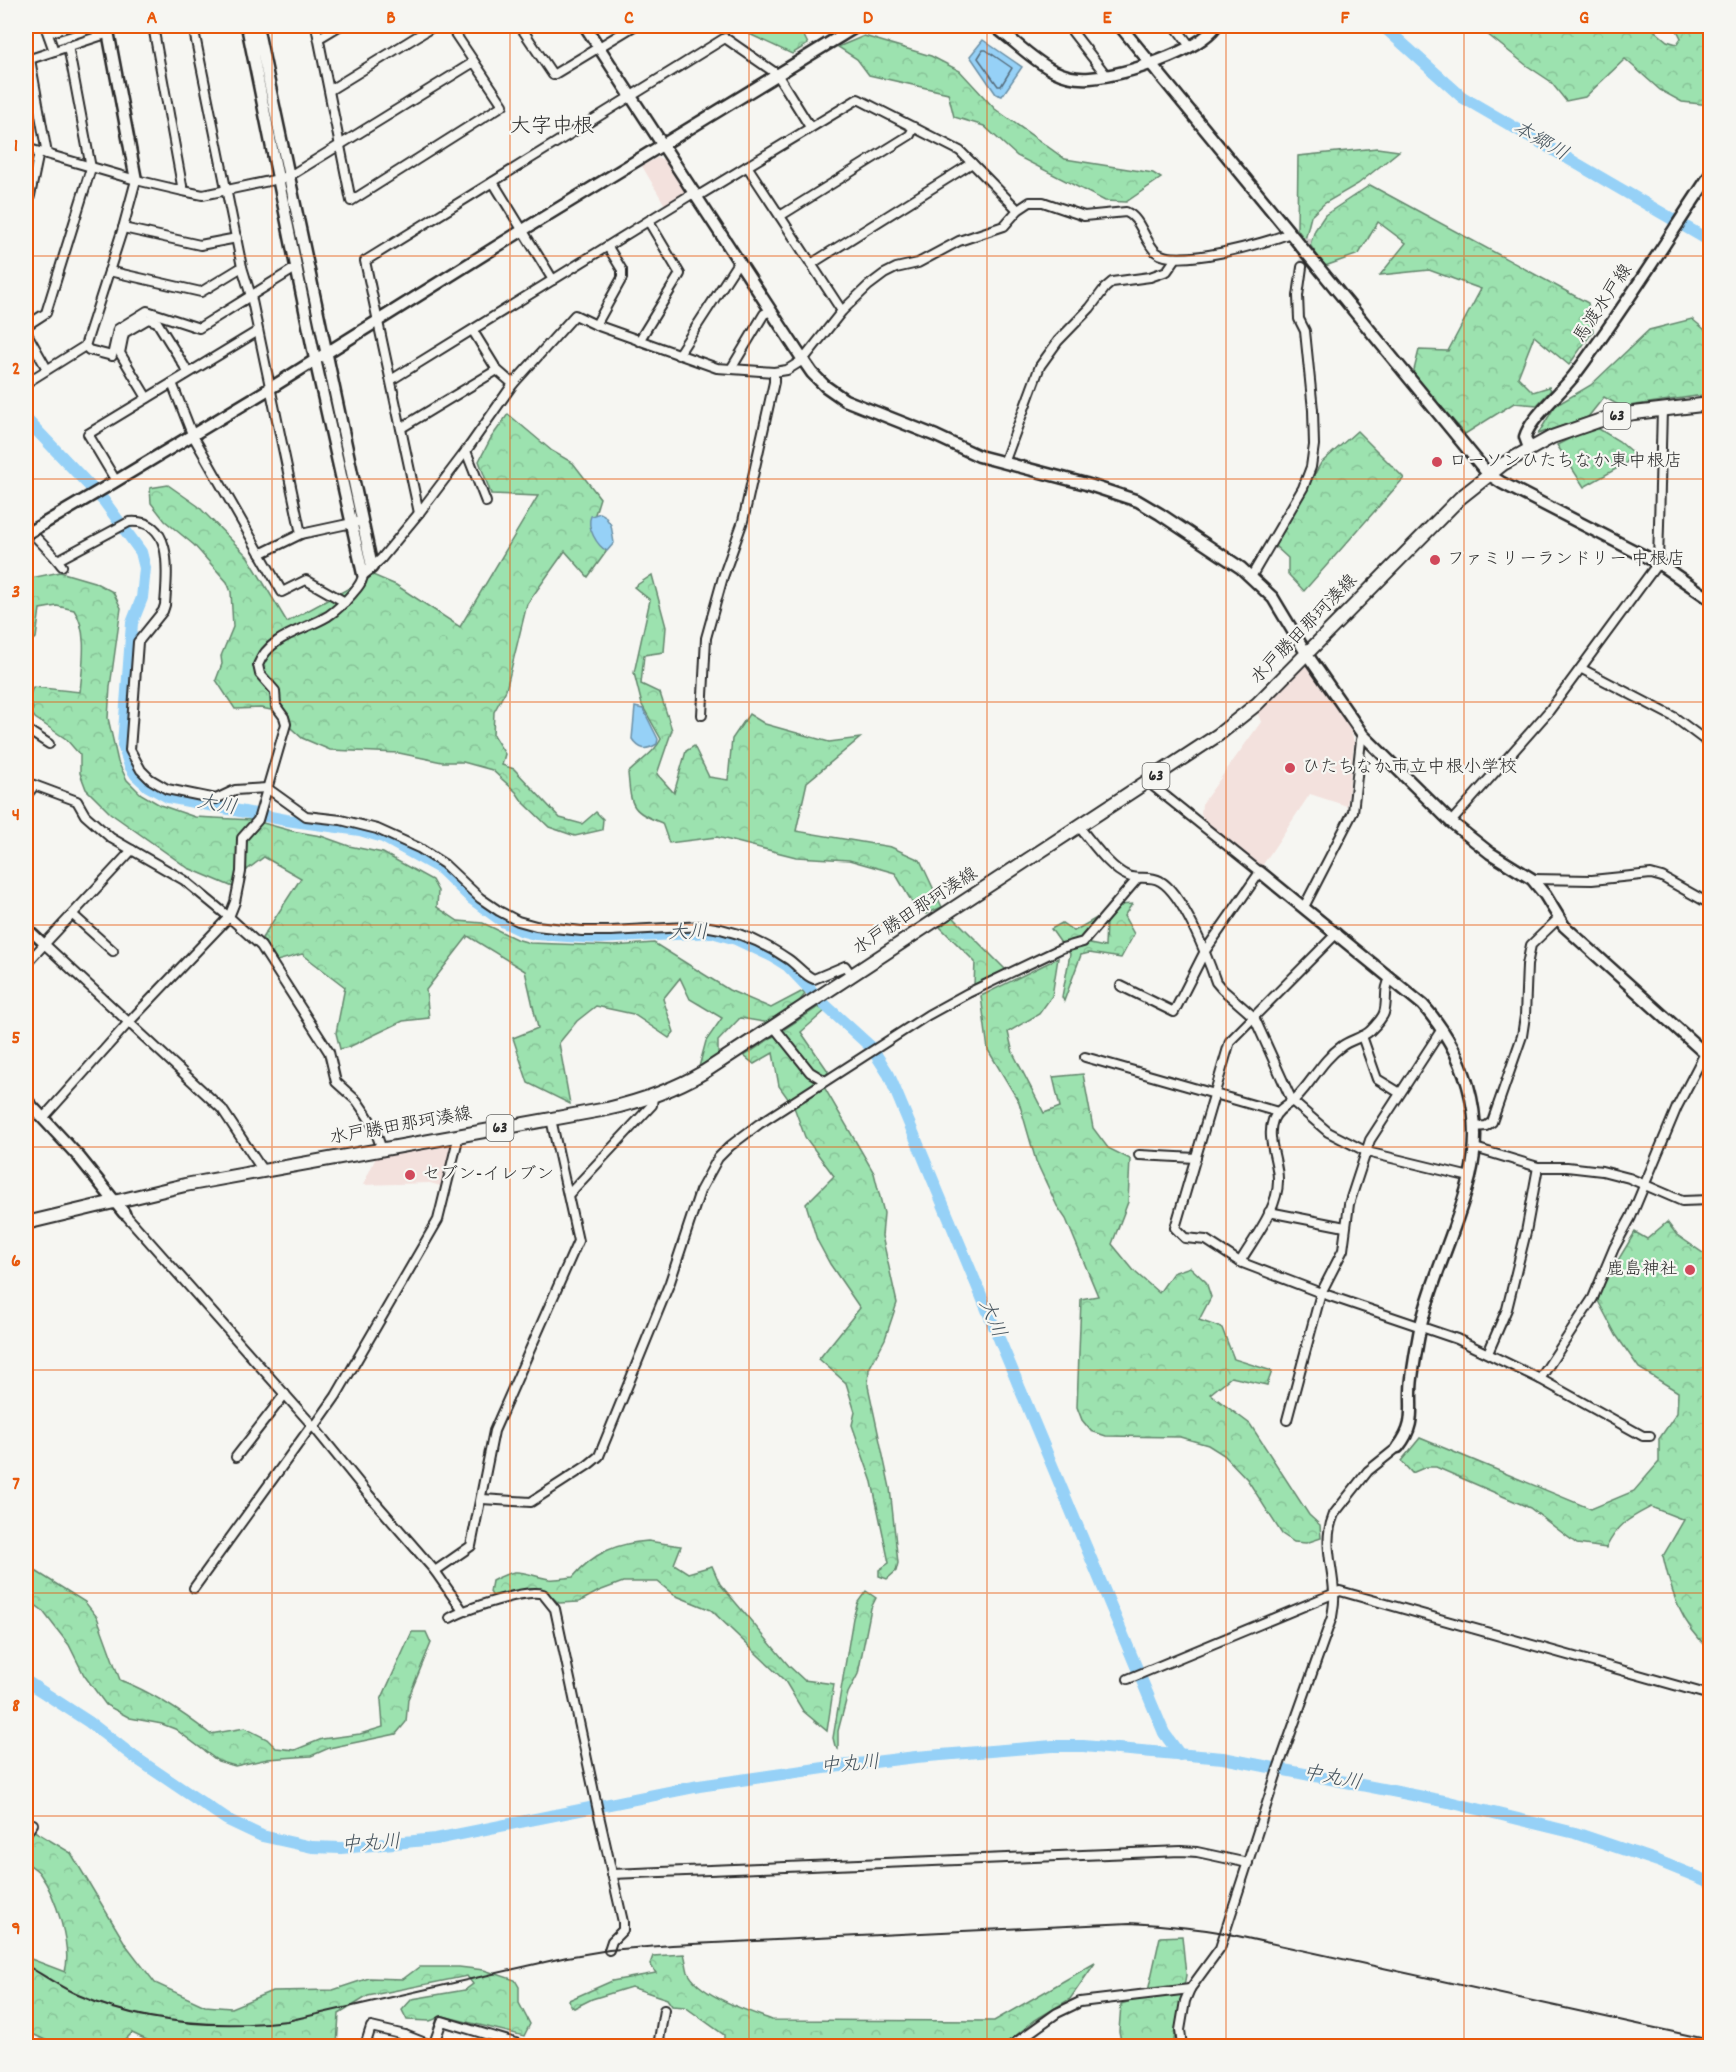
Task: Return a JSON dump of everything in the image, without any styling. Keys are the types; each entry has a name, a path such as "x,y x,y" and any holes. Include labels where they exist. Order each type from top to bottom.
{"main road":[{"name":"水戸勝田那珂湊線","path":"26,1223 185,1185 607,1109 653,1097 696,1077 1218,735 1257,704 1448,509 1488,474 1528,448 1604,419 1710,404"}],"street":[{"path":"54,51 46,29 71,26"},
{"path":"153,26 183,191"},
{"path":"193,26 242,267 251,296 301,534"},
{"path":"247,26 327,352 367,571"},
{"path":"257,26 297,267 315,359 357,523"},
{"path":"316,26 351,201 503,105 450,26"},
{"path":"319,38 339,26"},
{"path":"330,90 434,26"},
{"path":"520,26 553,75 634,26"},
{"path":"585,26 697,194 803,360 818,379 844,400 936,436 979,456 1086,484 1138,501 1251,577 1273,598 1306,653 1363,735 1451,822 1491,853 1532,879 1564,926 1708,1056 1677,1107 1631,1217 1614,1248 1593,1298 1540,1379"},
{"path":"26,534 269,389 523,230 857,26"},
{"path":"1068,26 1106,75"},
{"path":"1120,26 1488,474 1658,563 1710,599"},
{"path":"1175,26 1190,46"},
{"path":"1001,27 1053,70 1077,77 1106,75 1150,64 1190,46 1216,26"},
{"path":"26,215 43,153 28,60 108,29 136,180 85,346 26,384"},
{"path":"419,513 365,261 725,38 777,74 810,127"},
{"path":"26,326 46,313 91,168 68,46"},
{"path":"26,148 136,180 203,195 283,178 474,62"},
{"path":"391,380 649,222 858,99 960,151 1018,210"},
{"path":"780,216 910,135 914,128"},
{"path":"811,264 972,163"},
{"path":"747,166 842,311"},
{"name":"馬渡水戸線","path":"1528,448 1525,437 1531,425 1574,376 1710,175"},
{"path":"493,182 553,280"},
{"path":"44,1117 129,1022 229,917 235,902 241,872 242,838 259,815 286,721 276,706 275,692 258,671 265,653 281,638 329,615 345,602 367,571 381,559 419,513 466,452 513,384 575,315 596,325 717,368 774,372 787,370 803,360 842,311 884,274 896,268 918,263 959,241 1004,226 1018,210 1030,202 1043,201 1084,216 1126,212 1134,218 1156,252 1166,257 1200,256 1244,248 1290,233"},
{"path":"639,340 680,274 649,222"},
{"path":"123,228 200,245 237,238"},
{"path":"596,325 622,278 622,270 608,247"},
{"path":"1004,463 1040,366 1058,341 1112,282 1150,277 1167,271 1176,258"},
{"path":"678,355 739,261"},
{"path":"109,272 201,292 242,267"},
{"path":"85,346 89,350 112,356 118,329 147,311 199,328 297,267"},
{"path":"1251,577 1303,488 1311,467 1314,445 1313,410 1305,331 1299,319 1298,296 1302,267"},
{"path":"731,369 764,314 771,310"},
{"path":"147,398 120,353 124,333 148,319 157,322 188,372"},
{"path":"116,481 88,434 258,331"},
{"path":"473,331 497,370 513,384"},
{"path":"26,332 47,369"},
{"path":"401,428 497,370"},
{"path":"702,715 706,638 723,577 743,520 774,382 774,372"},
{"path":"172,383 192,434 282,592 306,580 345,602"},
{"path":"1451,822 1549,711 1658,563 1662,409"},
{"path":"466,452 486,502"},
{"path":"26,526 60,563 126,524 140,521 160,535 167,559 165,605 163,611 138,642 130,750 141,770 150,779 167,789 216,799 235,790 267,788 306,816 377,828 419,848 444,864 480,898 518,921 536,926 582,931 704,926 718,928 754,940 788,959 814,979 845,966 852,976"},
{"path":"260,554 301,534 357,523"},
{"path":"1581,669 1674,717 1710,744"},
{"path":"26,729 50,744"},
{"path":"1304,907 1353,812 1363,735"},
{"path":"26,782 77,801 85,815 111,838 184,880 229,917 268,955 329,1052 336,1082 357,1101 374,1127 380,1144 377,1149"},
{"path":"1148,782 1423,1005 1454,1048 1465,1074 1473,1104 1475,1127 1475,1148 1470,1177 1421,1327 1412,1380 1412,1419 1409,1430 1398,1448 1368,1471 1334,1514 1331,1522 1327,1547 1335,1592 1332,1617 1279,1768 1220,1948 1190,1989 1185,2001 1180,2030 1182,2046"},
{"path":"26,796 34,786"},
{"path":"1079,827 1115,869 1129,877 1159,881 1185,911 1216,982 1254,1017 1292,1101 1328,1132 1367,1152 1470,1177"},
{"path":"26,964 132,850"},
{"path":"1120,986 1174,1012 1204,951 1260,872"},
{"path":"1532,879 1592,880 1651,874 1710,903"},
{"path":"482,1499 531,1502 599,1456 670,1282 700,1191 718,1158 730,1146 825,1081 968,993 1062,948 1083,942 1138,878"},
{"path":"73,915 113,951"},
{"path":"1475,1127 1486,1126 1492,1122 1522,1036 1527,965 1531,945 1559,918"},
{"path":"26,927 222,1109 263,1171"},
{"path":"1337,933 1230,1041 1175,1228 1185,1238 1206,1240 1240,1262 1321,1293 1456,1339 1488,1353 1643,1436 1650,1436"},
{"path":"1240,1262 1269,1212 1278,1191 1271,1127 1278,1112 1292,1101 1324,1061 1341,1046 1368,1033 1383,1016 1386,1003 1386,983 1391,978"},
{"path":"774,1027 810,1072 825,1081"},
{"path":"1287,1420 1321,1293 1343,1250 1349,1204 1370,1140 1442,1029"},
{"path":"1362,1036 1377,1079 1400,1093"},
{"path":"1085,1057 1278,1112"},
{"path":"569,1194 652,1105 653,1097"},
{"path":"26,1100 44,1117 97,1177 124,1213 314,1426 369,1496 435,1571 463,1611"},
{"path":"435,1571 471,1546 494,1431 578,1241 551,1119"},
{"path":"194,1588 309,1429 314,1426 336,1396 438,1220 459,1135"},
{"path":"1475,1148 1538,1167 1567,1167 1602,1171 1682,1200 1710,1200"},
{"path":"1139,1155 1196,1158"},
{"path":"1488,1353 1507,1309 1526,1232 1538,1167"},
{"path":"1269,1212 1346,1227"},
{"path":"236,1457 285,1394"},
{"path":"1128,1679 1340,1591 1710,1695"},
{"path":"450,1618 463,1611 537,1592 543,1594 555,1609 623,1922 623,1930 612,1941 609,1950"},
{"path":"26,1833 33,1824"},
{"path":"612,1874 1181,1851 1197,1852 1248,1863"},
{"path":"1011,2046 1044,2022 1080,2002 1190,1989"},
{"path":"658,2046 664,2010"},
{"path":"364,2046 370,2027 405,2035 433,2046 442,2021 525,2046"},
{"path":"401,2046 405,2035"}],"shaded area":[{"path":"657,158 667,160 686,190 685,195 666,207 642,166"},
{"name":"ひたちなか市立中根小学校","path":"1306,665 1350,727 1354,742 1347,806 1310,794 1262,866 1205,821 1201,814 1202,804 1261,722 1257,711"},
{"path":"453,1139 444,1187 430,1183 363,1185 379,1151"}],"green space":[{"path":"732,26 793,26 801,30 808,44 792,54"},
{"path":"1477,26 1649,26 1667,41 1677,44 1681,38 1675,26 1710,26 1710,105 1682,102 1660,90 1625,59 1585,97 1566,101 1550,81"},
{"path":"864,36 931,56 960,71 995,109 1065,159 1153,173 1161,178 1126,202 1105,201 1017,156 984,126 954,117 948,93 869,75 857,59 838,47"},
{"path":"1377,148 1399,151 1358,184 1325,203 1311,216 1305,240 1297,229 1298,156"},
{"path":"1370,185 1588,303 1593,331 1569,365 1534,336 1518,377 1533,392 1549,387 1551,390 1537,405 1514,403 1465,434 1413,374 1419,350 1448,351 1481,289 1429,270 1380,275 1406,243 1378,222 1359,254 1325,266 1310,245 1315,230 1325,215"},
{"path":"1692,319 1710,334 1710,394 1622,407 1604,397 1588,417 1538,434 1555,406 1591,385 1649,330"},
{"path":"508,414 552,451 573,463 600,498 595,514 606,552 588,577 565,551 527,604 506,690 494,712 493,735 505,754 502,765 514,769 560,818 582,824 596,812 603,819 602,830 575,836 549,827 492,770 463,762 442,762 399,753 330,750 302,738 271,710 235,709 216,680 222,664 221,656 233,627 231,592 227,582 194,545 165,521 151,503 150,488 168,485 198,506 248,557 287,622 373,575 396,585 460,627 538,496 491,494 479,461 491,438"},
{"path":"1594,426 1619,441 1634,454 1625,464 1584,487 1557,445"},
{"path":"1357,431 1404,478 1304,591 1288,574 1288,558 1275,546 1321,463"},
{"path":"60,572 94,582 113,592 121,608 108,718 118,762 127,780 141,794 160,805 195,817 252,820 383,853 432,880 438,891 437,907 458,921 483,923 516,939 530,943 614,946 654,943 729,990 771,1008 803,991 805,994 797,1004 770,1023 740,1018 718,1041 718,1056 699,1067 706,1041 722,1018 690,999 680,978 663,999 674,1032 669,1038 633,1014 596,1006 577,1021 559,1043 570,1104 528,1083 513,1038 538,1028 525,971 468,936 426,990 429,1018 403,1021 349,1047 340,1049 336,1033 345,987 302,954 277,961 262,938 301,878 264,857 248,869 233,887 188,868 110,813 86,789 80,773 80,755 66,739 35,718 26,705 33,687 80,692 83,639 82,628 74,610 57,606 40,609 36,638 26,643 26,579"},
{"path":"652,575 666,627 664,652 644,655 641,684 660,693 672,730 657,774 674,793 686,751 694,746 709,777 728,780 732,739 749,714 765,724 829,742 860,738 807,782 796,831 891,847 920,860 942,907 926,914 913,904 895,873 849,860 796,857 717,837 669,843 662,823 638,811 630,793 628,773 651,753 661,739 642,705 634,673 650,600 634,587"},
{"path":"1132,904 1124,916 1134,934 1121,958 1089,953 1081,955 1064,1001 1062,997 1070,954 1067,949 1085,943 1105,947 1106,921 1118,905"},
{"path":"1102,915 1084,939 1063,946 1051,929 1062,923 1074,931"},
{"path":"953,917 1007,971 974,985 975,962 940,927"},
{"path":"1058,958 1052,996 1039,1014 1008,1032 1013,1053 1044,1113 1060,1107 1053,1077 1083,1074 1093,1128 1108,1148 1130,1159 1128,1202 1112,1244 1135,1272 1159,1293 1173,1273 1190,1267 1206,1282 1211,1297 1199,1320 1222,1328 1234,1359 1272,1371 1267,1385 1231,1377 1210,1394 1250,1424 1309,1515 1320,1525 1321,1538 1306,1543 1294,1542 1282,1534 1247,1479 1224,1455 1208,1445 1180,1437 1106,1436 1091,1431 1082,1420 1077,1407 1081,1299 1098,1296 1066,1219 1057,1206 1036,1161 1019,1102 988,1050 981,996"},
{"path":"818,1007 825,1011 801,1032 828,1071 824,1087 874,1173 884,1213 882,1236 897,1303 885,1339 869,1369 868,1386 890,1488 898,1563 896,1571 887,1579 879,1576 879,1570 889,1563 872,1482 852,1425 855,1412 846,1383 819,1359 860,1308 830,1264 817,1240 806,1204 834,1176 805,1137 794,1107 779,1086 773,1053 754,1064 744,1056"},
{"path":"1667,1222 1677,1235 1710,1258 1710,1650 1684,1618 1674,1595 1663,1556 1684,1520 1651,1507 1624,1523 1606,1548 1577,1544 1530,1508 1436,1467 1426,1467 1412,1473 1401,1461 1420,1438 1591,1509 1634,1491 1659,1462 1659,1439 1677,1413 1678,1392 1639,1368 1616,1335 1598,1301 1600,1290 1635,1232 1647,1239"},
{"path":"648,1541 681,1546 674,1564 688,1573 712,1566 720,1584 789,1666 804,1680 834,1684 827,1731 803,1711 785,1681 711,1610 674,1595 658,1582 623,1582 579,1602 559,1603 551,1596 536,1590 528,1590 495,1600 490,1592 492,1581 509,1573 521,1572 552,1579 573,1577 589,1562 606,1551 626,1544"},
{"path":"26,1565 85,1602 97,1617 120,1680 167,1704 210,1734 245,1728 267,1739 276,1748 295,1750 322,1739 360,1734 383,1727 381,1700 412,1632 426,1632 431,1643 408,1699 406,1722 396,1734 329,1748 311,1756 268,1759 235,1766 218,1761 175,1729 130,1718 106,1705 84,1675 69,1645 42,1610 26,1598"},
{"path":"866,1591 876,1598 871,1608 858,1674 848,1693 838,1731 838,1749 833,1738 853,1618 858,1602"},
{"path":"26,1826 71,1853 126,1945 155,1983 205,2006 231,2008 272,1991 333,1990 369,1978 403,1979 419,1967 459,1967 484,1970 515,1980 519,1987 519,2003 530,2024 524,2036 443,2016 430,2021 407,2020 402,2010 412,1999 465,1990 473,1984 467,1976 368,1996 339,2014 337,2046 145,2046 149,2041 132,2033 119,2046 58,2046 26,2031 26,1957 65,1972 67,1962 61,1922 52,1895 39,1872 26,1862"},
{"path":"1182,1936 1186,1975 1173,2045 1122,2046 1119,2031 1121,2004 1147,1996 1160,1937"},
{"path":"684,1954 688,1972 703,1988 726,2002 772,2020 994,2021 1095,1963 1070,1999 1035,2020 1003,2046 724,2046 724,2035 685,2007 672,2006 667,1999 631,1987 592,1999 574,2008 570,2005 569,2000 612,1981 656,1973 650,1964 653,1956"}],"water":[{"path":"983,40 1022,67 1002,96 996,94 970,56"},
{"path":"600,513 611,525 614,543 607,551 596,541 591,531 591,516"},
{"path":"635,707 643,709 658,739 657,744 649,748 640,747 632,739"}],"waterway":[{"name":"本郷川","path":"1383,26 1462,97 1710,241"},
{"name":"大川","path":"26,419 104,501 141,552 145,568 142,598 132,623 123,745 130,766 148,786 168,797 286,820 360,830 383,837 441,869 472,899 502,921 523,931 535,934 600,938 712,932 736,939 788,966 825,1005 871,1047 889,1075 1164,1733 1180,1755"},
{"name":"中丸川","path":"26,1681 89,1722 133,1756 226,1819 262,1836 312,1847 341,1848 436,1839 699,1786 824,1768 916,1757 1053,1746 1083,1746 1223,1758 1449,1802 1575,1833 1658,1861 1710,1882"}],"tunnel":[{"path":"1302,267 1308,238"}],"railway":[{"path":"26,1965 78,1995 129,2012 181,2022 260,2023 287,2021 567,1957 609,1950 1130,1923 1224,1933 1710,2040"}],"place":[{"name":"ローソンひたちなか東中根店","path":"1437,462"},
{"name":"ファミリーランドリー 中根店","path":"1435,560"},
{"name":"ひたちなか市立中根小学校","path":"1290,768"},
{"name":"セブン-イレブン","path":"410,1175"},
{"name":"鹿島神社","path":"1690,1270"}],"district":[{"name":"大字中根","path":"552,128"}]}
